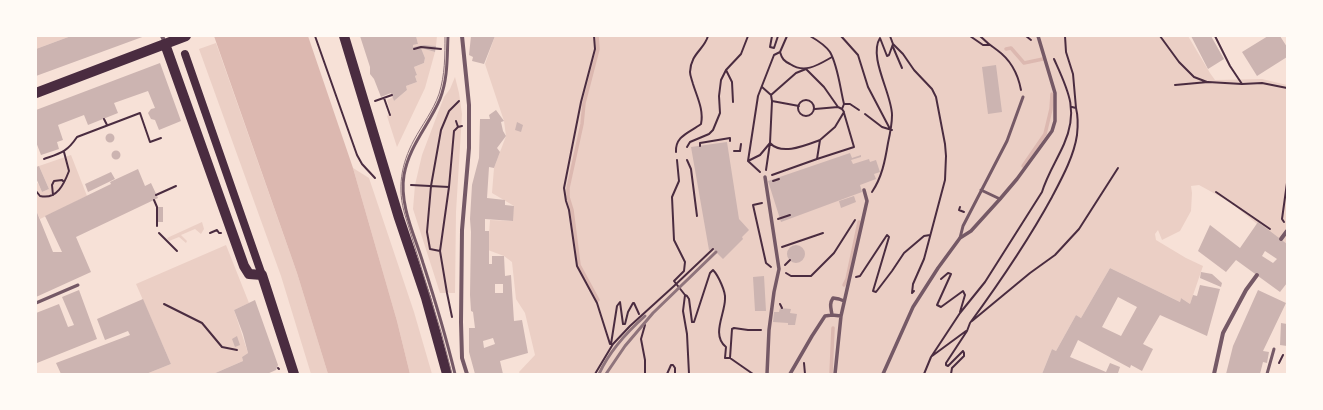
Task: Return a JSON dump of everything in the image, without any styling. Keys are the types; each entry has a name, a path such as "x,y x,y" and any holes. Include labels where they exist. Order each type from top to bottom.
{"main road":[{"path":"36,93 166,40 186,36"},
{"path":"344,36 366,104 399,218 426,298 447,374"},
{"path":"166,40 244,266 249,274 262,275"},
{"path":"185,54 262,275 293,373"}],"street":[{"path":"462,36 469,106 469,148 462,230 461,306 462,358 467,374"},
{"path":"883,374 913,307 938,268 960,238 971,231 1000,199 1049,135 1055,121 1055,89 1043,47 1038,36"},
{"path":"765,177 779,269 774,292 769,330 768,374"},
{"path":"835,374 841,316 867,201 864,190"},
{"path":"1281,240 1287,231"},
{"path":"1214,374 1223,333 1246,290 1257,275"},
{"path":"832,314 830,302 834,298 844,301"},
{"path":"790,374 825,316 832,314 841,316"}],"lane":[{"path":"448,36 446,74 443,87 435,108 410,156 404,177 403,190 408,214 444,331 455,374"},
{"path":"960,238 963,226 1007,141 1023,97"},
{"path":"981,190 1000,199"},
{"path":"36,303 78,285"},
{"path":"1267,374 1274,349"}],"path":[{"path":"315,36 357,156 376,179"},
{"path":"594,36 595,49 581,102 564,188 566,201 569,210 577,266 597,303 610,344 617,306 620,302 623,324 625,324 632,303 634,303 639,314"},
{"path":"676,152 675,144 679,138 701,124 701,108 690,74 691,63 708,36"},
{"path":"687,147 690,142 709,134 714,130 720,114 720,80 726,70 741,54 748,36"},
{"path":"772,36 770,47 774,48 778,36"},
{"path":"765,177 854,147 842,109 838,107 824,87 806,69 794,67 784,61 781,57 780,52 787,36"},
{"path":"810,36 826,48 832,57 844,104 842,109"},
{"path":"841,36 858,54 868,87 891,130"},
{"path":"890,36 893,49 902,68"},
{"path":"970,36 982,45 989,45"},
{"path":"980,36 1005,57 1013,66 1019,80 1023,97"},
{"path":"951,374 952,368 964,356 963,351 948,366 946,365 967,331 970,322 1008,269 1037,224 1058,186 1076,140 1078,116 1073,74 1066,52 1065,36"},
{"path":"1160,36 1179,62 1194,77 1208,82"},
{"path":"1215,36 1230,66 1242,84"},
{"path":"878,184 883,170 891,130 892,114 876,54 880,38 887,56 889,56 893,44"},
{"path":"893,44 932,89 936,97 945,144 945,180 924,259 913,284 912,293 917,288"},
{"path":"414,49 421,47 442,49"},
{"path":"924,374 931,357 960,313 985,282 1042,192 1045,181 1069,131 1072,107 1070,97 1064,80 1049,51 1043,47"},
{"path":"748,161 758,96 774,55 780,52"},
{"path":"771,95 796,73 815,67 832,57"},
{"path":"726,70 732,82 733,102"},
{"path":"1175,85 1208,82 1242,84 1262,83 1287,88"},
{"path":"762,87 771,95 772,101 770,143 765,177"},
{"path":"366,104 392,95"},
{"path":"384,98 390,115"},
{"path":"804,100 809,100 813,104 814,109 810,115 805,116 799,111 798,106 804,100"},
{"path":"440,251 430,249 427,232 431,186 441,130 449,111 459,101"},
{"path":"772,101 798,106"},
{"path":"844,104 850,104 859,110"},
{"path":"814,109 838,107"},
{"path":"1072,107 1076,108"},
{"path":"770,143 777,149 789,149 805,146 820,140 835,127 844,112"},
{"path":"44,159 64,152 71,146 77,137 140,113 150,142 161,138"},
{"path":"865,114 882,127 891,130"},
{"path":"104,119 106,125"},
{"path":"456,121 458,127"},
{"path":"453,320 446,293 440,251 449,187 454,131 458,127 462,126"},
{"path":"700,146 700,143 730,138 730,141"},
{"path":"817,159 820,140"},
{"path":"748,161 760,155 770,143"},
{"path":"734,152 740,151 741,144"},
{"path":"36,191 40,196 46,198 57,193 69,171 64,152"},
{"path":"677,160 679,181 672,197 674,240 685,262 684,271 674,282 689,299 692,322 694,322 710,273 713,270 715,272 724,290 726,298 719,327 720,339 722,344 726,347 725,358 730,358 753,374"},
{"path":"687,160 691,169 697,216"},
{"path":"748,161 765,177"},
{"path":"970,322 1030,273 1055,255 1079,229 1118,168"},
{"path":"53,195 52,185 54,181 62,180 64,182"},
{"path":"1284,222 1282,219 1287,183"},
{"path":"411,184 449,187"},
{"path":"156,195 176,186"},
{"path":"1216,192 1270,229"},
{"path":"154,200 157,207 157,226"},
{"path":"765,202 753,205 766,263 774,269 779,269 791,276 811,276 834,253 867,201"},
{"path":"780,218 790,215"},
{"path":"210,233 217,230"},
{"path":"159,233 178,251"},
{"path":"776,249 823,233"},
{"path":"849,280 860,276 887,235 889,237 873,291 876,292 904,253 924,236 930,235"},
{"path":"595,374 613,344 621,335 713,249"},
{"path":"684,271 687,274"},
{"path":"951,274 937,305 940,307 963,291 965,295 960,313"},
{"path":"684,294 683,310 687,334 689,374"},
{"path":"164,304 202,323 222,347 237,350"},
{"path":"644,374 645,360 641,339 645,325"},
{"path":"730,358 732,329 769,330"},
{"path":"931,357 967,331"},
{"path":"1277,368 1283,355"},
{"path":"667,374 671,365 674,365 675,374"}],"shaded area":[{"path":"36,36 71,36 36,49"},
{"path":"214,36 308,36 353,168 397,321 410,374 328,374 297,273"},
{"path":"416,36 437,36 436,46 424,45 413,47 413,45 418,44"},
{"path":"495,36 1188,36 1215,80 1262,79 1287,85 1287,244 1257,224 1230,202 1199,185 1191,186 1191,211 1180,231 1162,240 1158,230 1155,234 1156,240 1186,258 1203,266 1190,304 1181,298 1180,302 1110,268 1081,318 1076,315 1056,351 1052,349 1042,374 520,374 519,372 535,355 525,313 516,299 512,262 504,256 488,250 490,220 512,221 514,206 492,193 494,168 506,136 504,121 485,64"},
{"path":"216,43 297,273 328,374 311,374 281,276 199,49"},
{"path":"421,48 435,52 425,88 397,147 387,116 391,113 387,100 393,97 394,101 407,90 406,86 417,82 415,76 417,75 414,67 424,63 425,58"},
{"path":"455,77 462,114 456,212 455,293 440,293 413,209 415,185 422,155 444,97 450,89"},
{"path":"71,155 87,196 40,219 36,210 36,184 38,183 42,192 49,189 39,166"},
{"path":"353,168 369,178 414,312 432,374 410,374 397,321"},
{"path":"202,222 204,229 201,234 195,229 181,235 187,241 186,243 179,237 169,241 167,238"},
{"path":"226,245 249,303 234,310 248,353 242,357 243,361 213,374 146,374 171,364 136,284"}],"building":[{"path":"71,36 145,36 36,76 36,49"},
{"path":"360,36 416,36 418,44 413,45 413,47 424,45 436,46 435,52 421,48 425,58 424,63 414,67 417,75 415,76 417,82 406,86 407,90 394,101 391,93 381,97 374,79 370,74 370,67"},
{"path":"471,36 495,36 484,64 472,61 473,57 469,55"},
{"path":"1191,36 1211,36 1224,59 1208,69"},
{"path":"1268,36 1280,36 1287,47 1287,57 1257,76 1242,52"},
{"path":"160,63 181,121 159,130 155,120 151,119 148,113 151,109 155,108 148,91 114,103 118,113 88,125 84,115 58,125 63,140 57,142 59,149 41,155 36,142 36,110"},
{"path":"996,65 1002,112 988,114 982,67"},
{"path":"496,110 504,121 501,122 506,136 497,148 500,152 494,168 489,167 487,198 505,200 505,205 514,206 513,221 485,219 485,231 489,231 489,264 492,264 492,256 504,256 505,276 511,275 514,321 522,320 528,353 500,361 503,374 475,374 469,352 469,328 475,328 473,312 471,311 470,295 470,219 472,185 479,158 480,119 490,119 489,115","holes":["495,284 503,284 503,293 495,293","493,338 495,344 484,348 483,341"]},
{"path":"517,122 523,125 521,132 515,130"},
{"path":"110,133 115,138 110,143 105,138"},
{"path":"727,142 739,219 749,230 742,237 743,239 723,259 713,249 709,250 691,147"},
{"path":"114,151 118,151 120,155 118,159 114,159 112,157 112,153"},
{"path":"850,153 852,158 861,155 861,157 851,160 853,164 869,159 870,162 876,160 880,172 874,174 876,179 860,185 862,192 781,222 768,181"},
{"path":"39,166 49,189 42,192 36,178 36,167"},
{"path":"138,169 145,186 151,183 158,198 76,237 91,272 36,297 36,210 53,252 62,252 45,216 111,184 110,182"},
{"path":"111,172 115,179 88,192 85,184"},
{"path":"854,196 856,202 841,208 839,201"},
{"path":"158,207 163,207 163,222 158,222"},
{"path":"1258,222 1287,244 1287,283 1280,292 1236,260 1226,272 1198,251 1210,225 1240,248","holes":["1265,251 1277,259 1273,263 1262,256"]},
{"path":"792,245 800,245 805,250 803,261 800,263 792,263 787,258 787,250"},
{"path":"1110,268 1180,302 1181,298 1190,304 1193,295 1197,296 1200,285 1220,289 1207,336 1160,315 1143,344 1153,349 1142,371 1131,365 1130,368 1078,340 1070,357 1106,372 1110,363 1120,367 1118,373 1121,374 1042,374 1052,349 1056,351 1076,315 1081,318","holes":["1118,297 1137,307 1121,336 1102,327"]},
{"path":"1201,272 1212,274 1222,283 1221,287 1200,278"},
{"path":"764,276 766,311 755,311 753,277"},
{"path":"79,290 97,339 37,363 36,313 59,304 68,327 74,325 62,297"},
{"path":"1258,290 1286,303 1263,351 1269,352 1267,363 1263,362 1260,374 1226,374 1233,346"},
{"path":"143,299 171,364 146,374 61,374 56,363 130,335 128,331 105,340 97,319"},
{"path":"255,300 278,365 276,370 267,374 213,374 243,361 242,357 248,353 234,310"},
{"path":"780,308 791,309 790,313 797,314 795,325 773,322 774,312 779,312"},
{"path":"1281,323 1287,324 1287,346 1280,345"},
{"path":"237,336 240,345 235,347 232,339"}],"waterway":[{"path":"597,36 598,49 584,103 582,124 568,188 568,197 572,210 579,265 598,300"},
{"path":"1006,49 1011,48 1024,63 1043,59"},
{"path":"1023,166 1045,134 1051,109 1052,94"},
{"path":"844,285 847,279 859,222"},
{"path":"831,374 833,328"}],"tram line":[{"path":"445,36 444,73 441,87 434,106 417,134 406,158 403,167 401,196 405,215 441,332 452,374"}],"railway":[{"path":"606,374 625,346 653,313 716,252"},
{"path":"599,374 619,343 645,316"}]}
